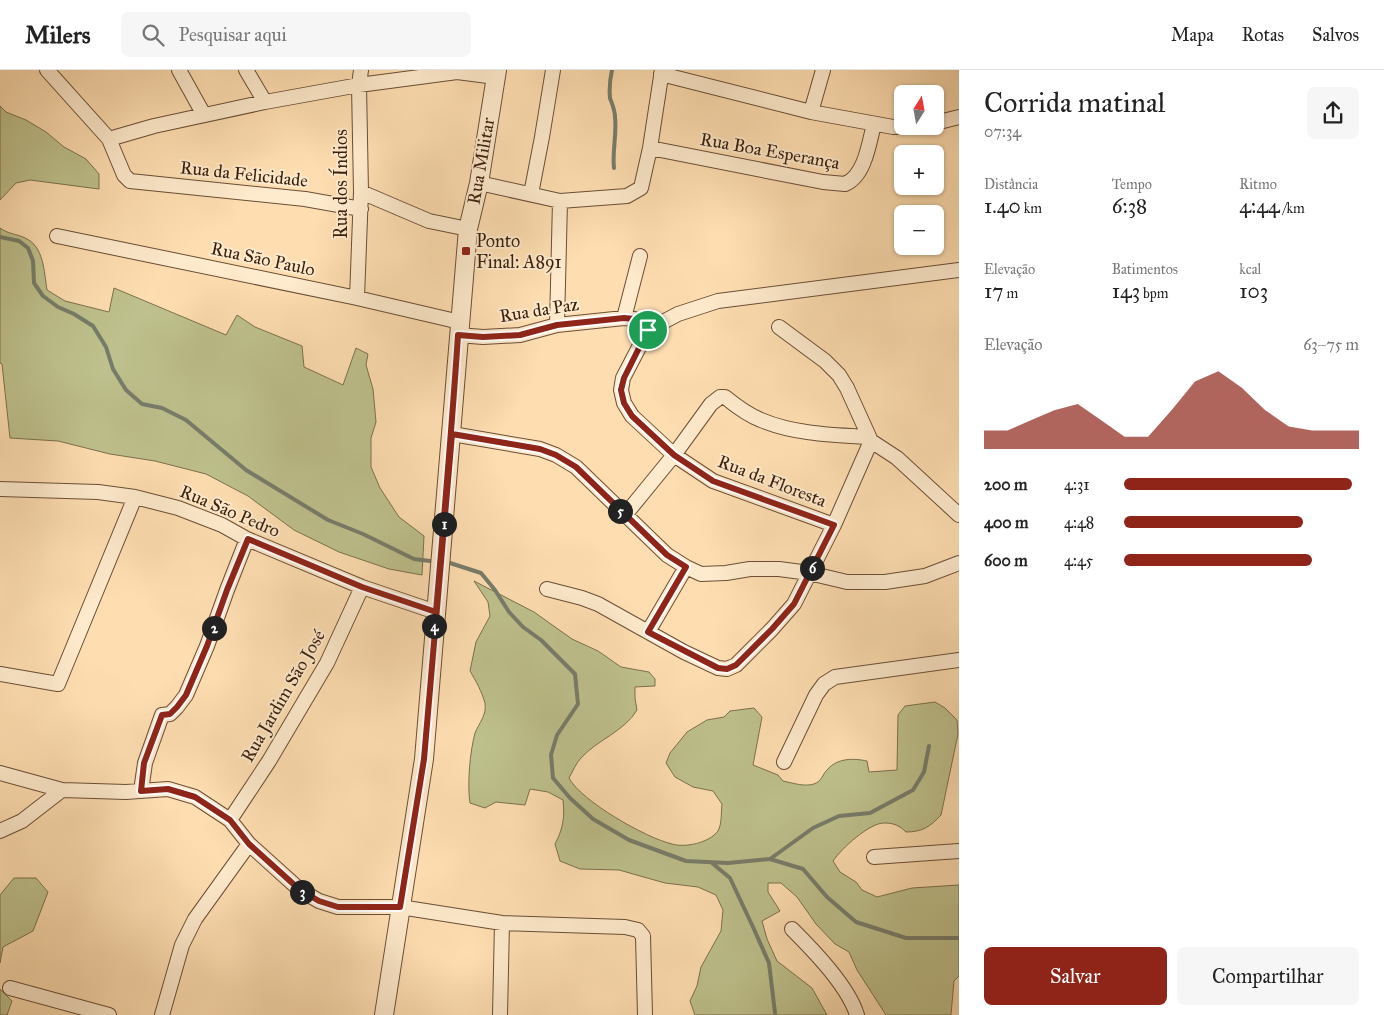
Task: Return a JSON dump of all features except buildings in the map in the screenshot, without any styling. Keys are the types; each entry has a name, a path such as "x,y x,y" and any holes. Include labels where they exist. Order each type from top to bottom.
{"street":[{"path":"47,70 109,140 154,126 265,102 359,85 457,72 496,73"},
{"path":"179,70 204,115"},
{"path":"246,70 265,102"},
{"name":"Rua dos Índios","path":"357,298 361,208 359,85 361,70"},
{"path":"531,194 553,70"},
{"path":"811,112 823,70"},
{"path":"479,183 531,194 541,198 560,200 627,196 642,188 662,72 811,112 894,127"},
{"name":"Rua Militar","path":"384,1015 424,759 468,229 479,183 496,73"},
{"path":"944,121 959,117"},
{"name":"Rua Boa Esperança","path":"650,148 823,182 845,184 856,175 862,165 874,124"},
{"name":"Rua da Felicidade","path":"109,140 124,175 130,181 306,199 361,208"},
{"path":"361,192 429,221 468,229"},
{"path":"557,325 560,200"},
{"name":"Rua São Paulo","path":"57,236 357,298 459,328"},
{"path":"640,256 624,318 634,319 648,330 678,314 718,301 959,270"},
{"name":"Rua da Paz","path":"459,328 483,337 520,335 557,325 624,318"},
{"path":"548,589 598,604 718,668 727,669 736,665 772,629 794,604 810,573 834,525 869,439 847,388 839,375 818,355 779,327"},
{"name":"Rua da Floresta","path":"648,330 624,378 621,390 624,403 632,416 674,455 713,481 834,525"},
{"path":"625,515 674,455 711,404 720,397 725,398 760,420 822,434 869,439 897,458 959,515"},
{"path":"452,434 540,449 556,455 576,467 667,555 701,574 726,573 750,569 779,569 810,573 847,582 885,582 925,576 959,563"},
{"name":"Rua São Pedro","path":"0,489 98,492 135,497 178,508 222,525 248,539 362,587 436,612"},
{"path":"0,674 58,684 135,497"},
{"path":"141,791 144,763 162,715 170,714 186,695 248,539"},
{"path":"648,632 686,567"},
{"name":"Rua Jardim São José","path":"230,820 269,761 327,663 362,587"},
{"path":"784,762 816,695 824,684 835,677 959,660"},
{"path":"0,773 62,790 126,792 168,789 195,797 230,820 249,844 300,890 319,901 338,907 400,907 502,922 625,927 638,930 643,936 645,1015"},
{"path":"0,831 22,821 62,790"},
{"path":"162,1015 182,945 195,919 249,844"},
{"path":"874,857 959,851"},
{"path":"500,1015 502,922"},
{"path":"792,929 818,954 836,979 854,1008 856,1015"},
{"path":"10,988 109,1015"}],"green space":[{"path":"0,106 6,112 26,120 46,132 64,147 86,159 99,174 99,189 30,180 16,183 0,200"},
{"path":"0,228 25,238 36,247 42,260 47,290 65,301 109,312 114,288 226,335 237,315 255,327 302,346 304,367 343,385 356,348 368,354 366,365 373,389 376,422 371,438 371,467 380,488 399,517 424,536 422,575 389,569 339,552 294,530 248,496 206,474 155,461 110,454 58,441 10,438 2,364 0,363"},
{"path":"474,581 534,612 572,639 598,651 621,667 649,672 655,679 655,686 635,687 637,710 632,717 581,758 569,778 586,797 615,817 631,827 672,844 690,845 709,839 718,831 721,821 722,804 713,791 693,787 675,777 666,763 670,753 687,732 707,720 724,717 730,711 754,708 762,717 753,765 778,775 783,781 806,785 817,783 831,766 846,760 867,761 869,772 897,770 898,715 905,706 935,702 945,708 957,720 958,734 941,815 929,826 917,831 906,832 897,825 879,824 864,831 849,843 833,861 840,872 856,882 862,890 877,897 912,888 959,885 959,976 954,981 951,1015 886,1015 857,970 849,952 835,944 816,924 797,897 781,883 768,883 768,892 780,911 762,921 767,939 777,961 812,988 827,1015 695,1015 690,1001 697,986 701,967 721,931 723,910 716,895 698,887 665,883 619,870 580,869 560,861 555,844 563,823 563,800 548,792 530,789 525,805 496,802 485,808 470,803 469,778 472,749 475,733 484,715 485,703 470,671 476,642 490,616 488,602"},
{"path":"14,878 36,878 48,892 33,931 3,947 0,963 0,895"},
{"path":"0,989 12,1001 7,1015 0,1015"}],"waterway":[{"path":"612,70 610,98 615,124 614,168"},
{"path":"0,237 19,241 28,248 33,261 34,283 43,296 58,307 93,326 106,347 113,369 126,390 142,404 162,408 186,420 246,470 328,520 363,534 414,559 430,561"},
{"path":"450,563 481,573 509,612 523,627 541,640 575,674 578,704 557,735 551,755 553,778 570,798 593,819 629,840 686,861 728,863 770,859 803,869 827,897 856,922 906,938 959,938"},
{"path":"770,859 813,828 839,816 870,813 913,790 924,772 929,746"},
{"path":"712,863 730,878 769,963 775,1013"}],"place":[{"name":"Ponto Final: A891","path":"466,251"}],"route":[{"path":"648,330 624,378 621,390 624,403 632,416 674,455 713,481 834,525 794,604 736,665 727,669 718,668 648,632 686,567 667,555 576,467 556,455 540,449 452,434 424,759 400,907 338,907 319,901 300,890 249,844 230,820 195,797 168,789 141,791 144,763 162,715 170,714 186,695 248,539 362,587 436,612 446,494 452,434 458,335 483,337 520,335 581,321 624,318 634,319 648,330"}]}
